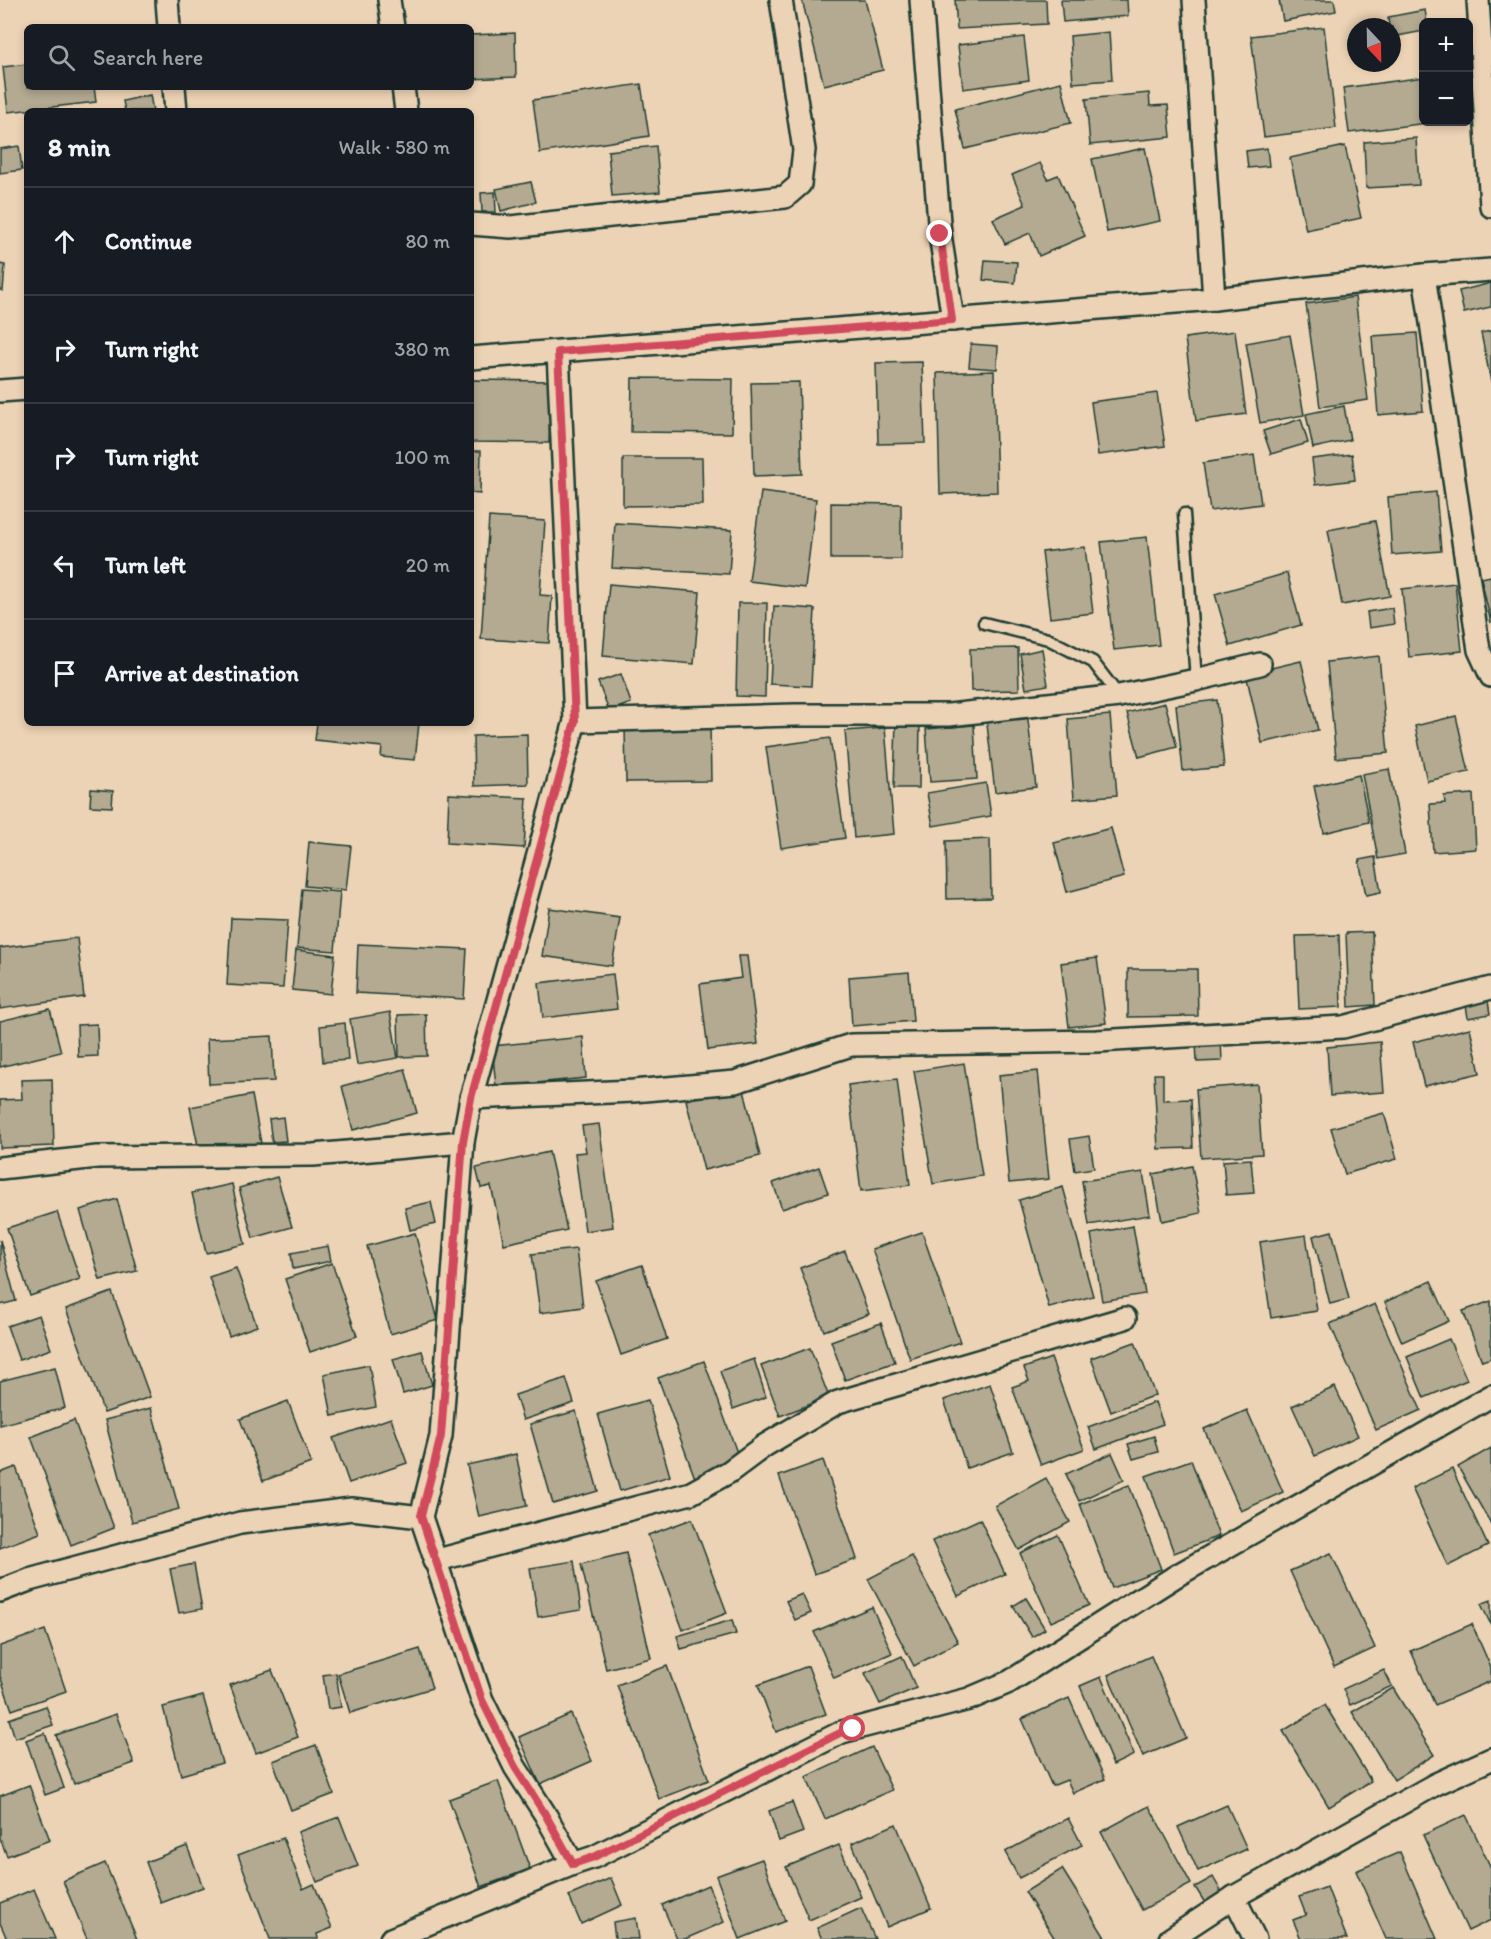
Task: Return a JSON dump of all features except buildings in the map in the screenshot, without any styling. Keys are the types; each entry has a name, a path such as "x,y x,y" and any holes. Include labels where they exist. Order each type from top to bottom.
{"street":[{"path":"167,0 169,24"},
{"path":"389,0 393,24"},
{"path":"474,224 511,227 785,197 800,184 804,150 781,0"},
{"path":"921,0 940,234 952,320"},
{"path":"1194,0 1214,300"},
{"path":"1478,0 1491,206"},
{"path":"174,90 176,108"},
{"path":"403,90 406,108"},
{"path":"474,358 1214,300 1424,275 1491,270"},
{"path":"1424,275 1479,650 1491,676"},
{"path":"558,352 575,721 471,1098 463,1142 441,1436 421,1516 482,1700 515,1767 573,1864"},
{"path":"0,391 24,389"},
{"path":"575,721 796,715 949,715 1119,696 1260,664"},
{"path":"471,1098 633,1091 735,1082 850,1045 1097,1041 1343,1027 1491,988"},
{"path":"0,1168 97,1157 313,1155 463,1142"},
{"path":"435,1561 691,1493 729,1472 764,1446 838,1402 1125,1318"},
{"path":"391,1939 594,1857 842,1732 969,1699 1009,1682 1176,1576 1491,1396"},
{"path":"0,1591 29,1580 240,1523 352,1509 421,1516"},
{"path":"1170,1939 1234,1897 1436,1784 1491,1759"},
{"path":"1234,1897 1255,1939"}],"lane":[{"path":"1184,514 1196,680"},
{"path":"984,622 1048,639 1093,662 1119,696"}],"route":[{"path":"853,1729 842,1732 594,1857 573,1864 515,1767 482,1700 421,1516 441,1436 463,1142 471,1098 575,721 558,352 952,320 940,234"}]}
